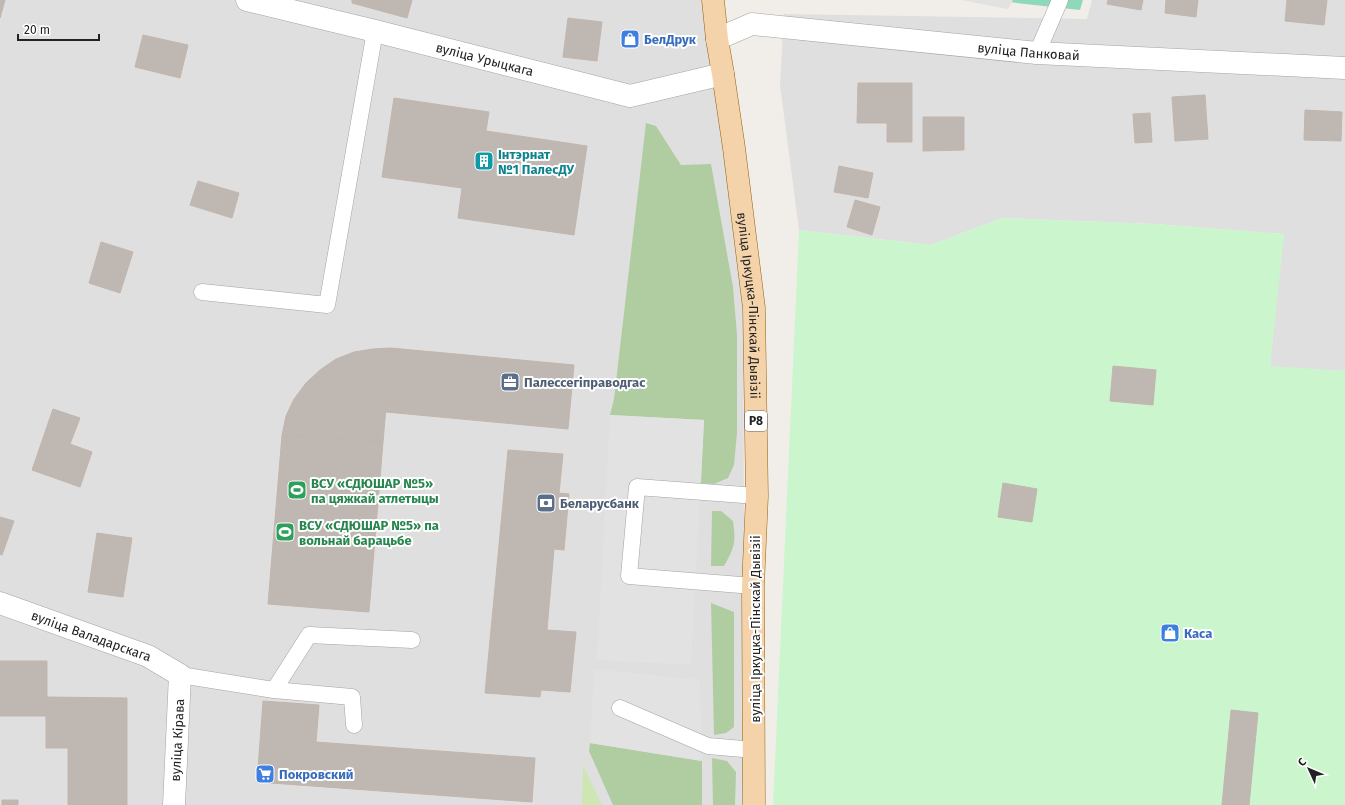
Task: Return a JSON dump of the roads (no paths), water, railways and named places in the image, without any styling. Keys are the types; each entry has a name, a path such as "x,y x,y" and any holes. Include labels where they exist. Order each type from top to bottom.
{"main road":[{"name":"вуліца Іркуцка-Пінскай Дывізіі","path":"713,0 754,308 757,496 753,586 755,750 754,805"}],"street":[{"name":"вуліца Урыцкага","path":"247,0 630,96 723,74"},
{"name":"вуліца Панковай","path":"717,39 752,24 1037,53 1345,68"},
{"name":"вуліца Валадарскага","path":"0,603 148,656 180,674"},
{"name":"вуліца Кірава","path":"174,805 180,674"}],"lane":[{"path":"1037,53 1060,0"},
{"path":"202,292 327,305 375,31"},
{"path":"753,586 629,576 637,486 757,496"},
{"path":"274,690 309,635 412,640"},
{"path":"180,674 274,690 352,697 354,725"},
{"path":"620,708 708,746 755,750"}],"place":[{"name":"БелДрук","path":"630,39"},
{"name":"Інтэрнат №1 ПалесДУ","path":"484,161"},
{"name":"Палессегіправодгас","path":"510,382"},
{"name":"ВСУ «СДЮШАР №5» па цяжкай атлетыцы","path":"297,490"},
{"name":"Беларусбанк","path":"546,503"},
{"name":"ВСУ «СДЮШАР №5» па вольнай барацьбе","path":"285,532"},
{"name":"Каса","path":"1170,633"},
{"name":"Покровский","path":"265,774"}]}
